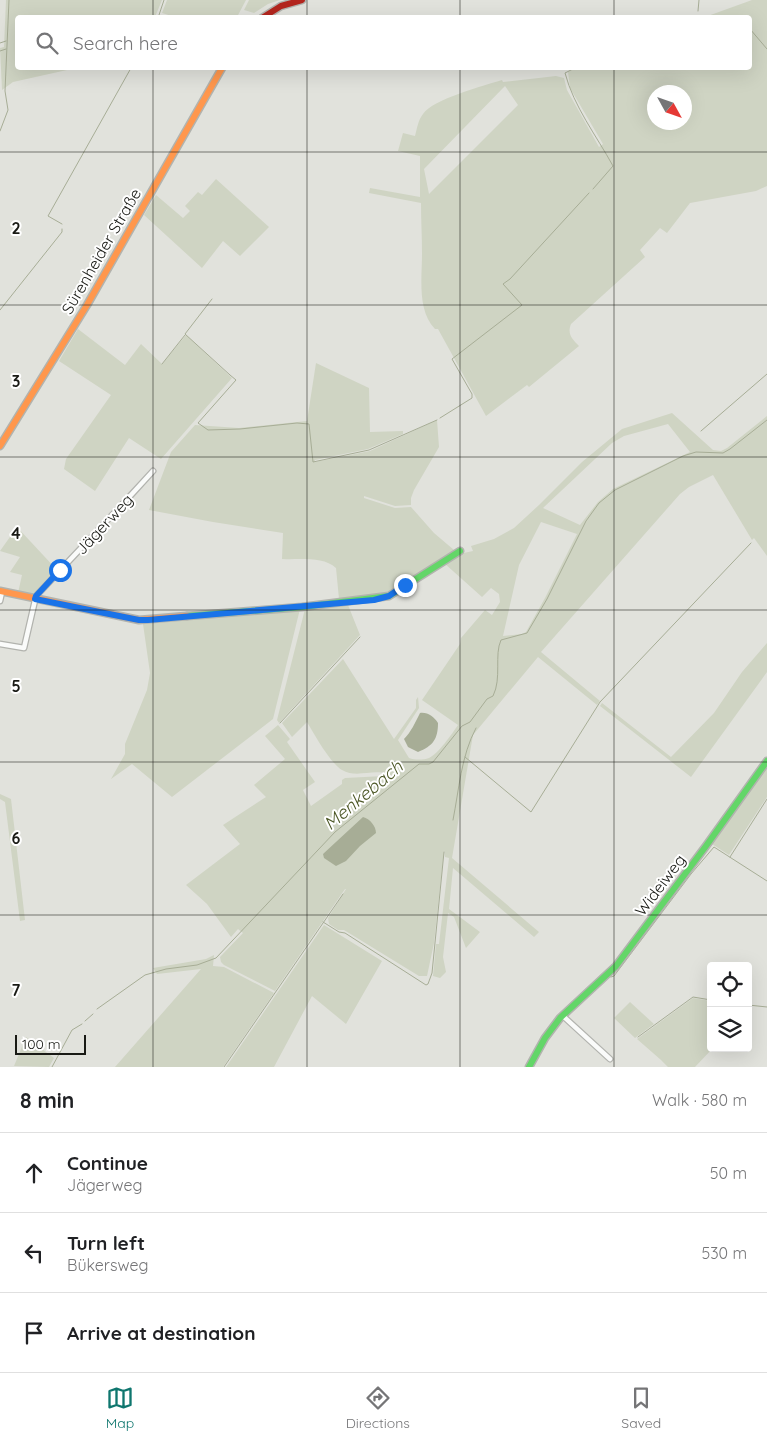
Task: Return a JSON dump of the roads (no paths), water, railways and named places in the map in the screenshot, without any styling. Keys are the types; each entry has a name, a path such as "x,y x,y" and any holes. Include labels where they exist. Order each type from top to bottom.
{"street":[{"path":"267,15 282,6 302,0"},
{"name":"Sürenheider Straße","path":"0,446 87,305 221,70"},
{"name":"Jägerweg","path":"35,599 153,470"},
{"path":"0,601 1,591 139,620 148,620 374,600 389,596 460,550"},
{"path":"0,644 24,648 35,599"},
{"name":"Wideiweg","path":"529,1067 550,1031 563,1016 605,979 616,966 767,761"},
{"path":"563,1016 610,1059"}],"waterway":[{"path":"0,131 8,110 5,91 9,0"},
{"path":"159,15 164,0"},
{"path":"698,11 699,0"},
{"path":"752,31 767,49"},
{"path":"0,43 6,41"},
{"path":"0,51 6,49"},
{"path":"62,224 48,216 130,70"},
{"path":"571,70 565,73 574,98 613,166 593,189"},
{"path":"440,418 472,398 472,394 452,359 522,305 503,284 510,279 589,193"},
{"path":"0,310 62,232 62,229"},
{"path":"212,299 185,334 230,375"},
{"path":"162,364 185,335"},
{"path":"701,431 767,374"},
{"path":"230,375 236,380 198,423 208,430 240,429 297,423 309,424 313,462 369,450 437,420"},
{"name":"Menkebach","path":"97,1009 145,975 166,969 197,965 216,958 335,832 419,764 433,762 462,726 470,722 487,699 493,696 496,689 498,653 501,640 527,633 547,599 586,521 599,503 615,490 683,456 696,452 723,453 767,420"},
{"path":"465,757 531,812 600,702 751,543"},
{"path":"280,723 360,637"},
{"path":"453,820 461,773 467,750 476,728"},
{"path":"730,857 767,799"},
{"path":"611,977 614,976 691,874 714,847 767,881"},
{"path":"323,922 339,932 345,933 426,985 428,984 432,973 444,852"},
{"path":"224,1067 343,894"},
{"path":"638,1037 693,997 707,999"},
{"path":"752,1005 767,1007"},
{"name":"Menkebach","path":"85,1021 93,1014"},
{"name":"Menkebach","path":"52,1067 72,1030 82,1024"}]}
